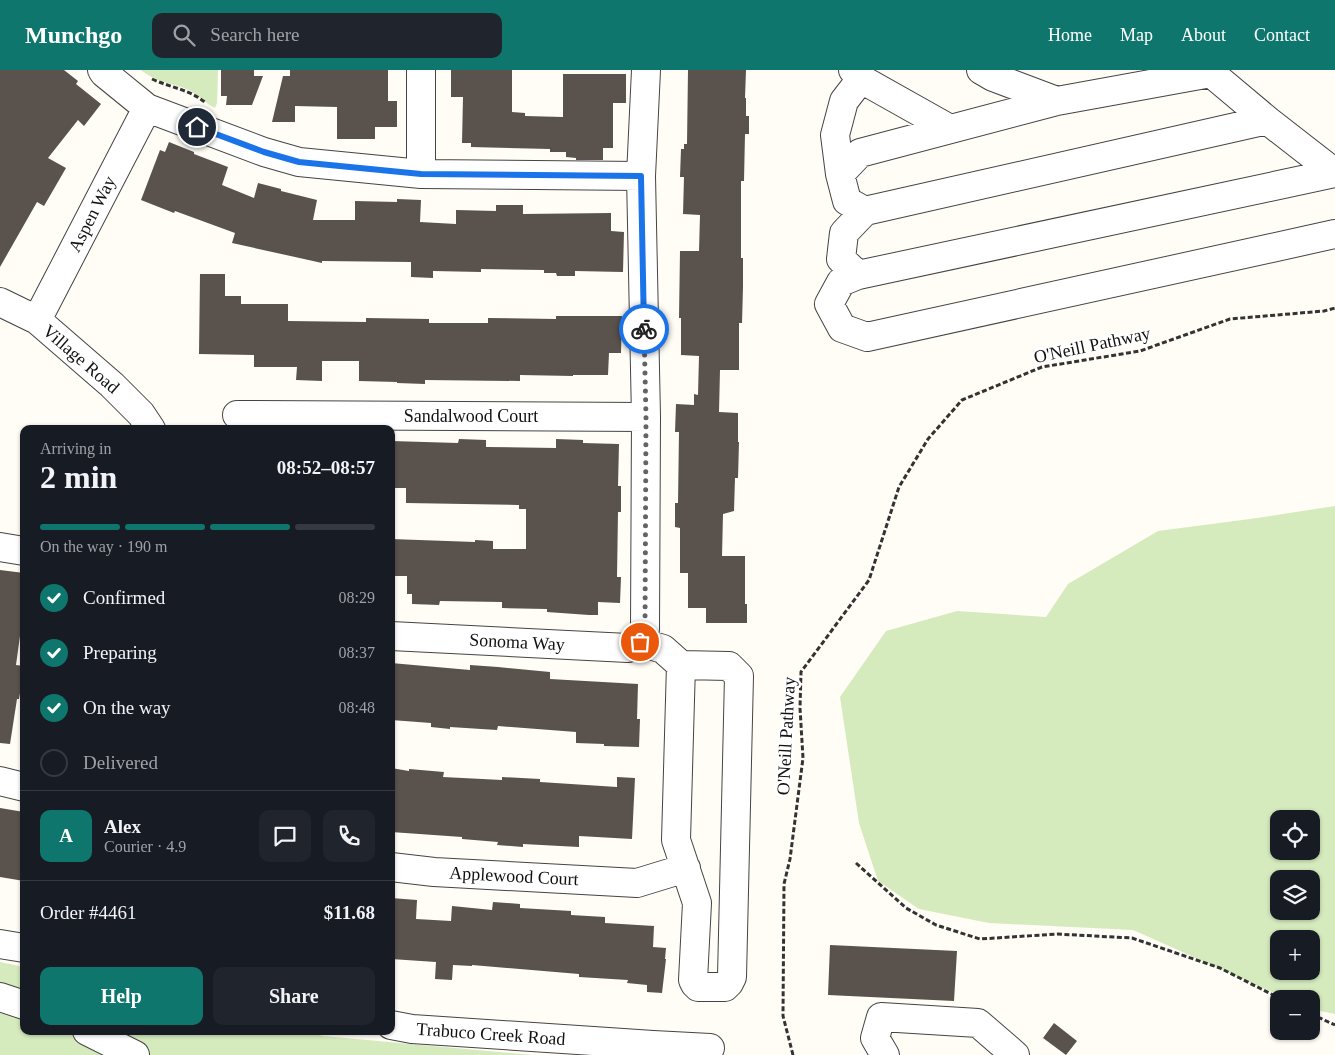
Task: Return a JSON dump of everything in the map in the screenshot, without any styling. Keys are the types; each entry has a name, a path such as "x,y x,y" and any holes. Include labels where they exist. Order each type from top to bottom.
{"street":[{"path":"102,70 147,108 264,152 299,162 421,174 641,176"},
{"path":"421,70 421,174"},
{"path":"646,70 641,176 646,417 645,628 640,642 663,649 680,665 729,666 738,676 732,977 724,987 698,986 693,980 697,903 676,840 680,665"},
{"path":"981,70 993,77 1057,101"},
{"path":"840,174 860,153 1057,101 1211,73 1335,173"},
{"path":"865,211 848,201 840,174 835,135 844,101 857,75 950,129"},
{"name":"Aspen Way","path":"37,320 147,108"},
{"path":"858,275 841,259 844,233 865,211 1267,120"},
{"path":"1335,173 858,275 840,282 829,304 842,328 867,337 1335,234"},
{"name":"Village Road","path":"0,302 37,320 112,385 141,414 148,425"},
{"name":"Sandalwood Court","path":"237,415 646,417"},
{"path":"0,547 20,550"},
{"name":"Sonoma Way","path":"395,636 628,648 640,642"},
{"path":"0,781 20,785"},
{"name":"Applewood Court","path":"395,867 434,872 637,883 686,868"},
{"path":"0,944 20,947"},
{"path":"0,997 20,1004"},
{"path":"886,1055 875,1038 881,1017 978,1023 1015,1055"},
{"name":"Trabuco Creek Road","path":"395,1026 412,1029 655,1050 710,1048"},
{"path":"95,1035 135,1055"}],"path":[{"path":"149,78 184,90 210,106"},
{"name":"O'Neill Pathway","path":"793,1055 783,1016 784,884 790,859 803,758 800,708 801,672 869,580 899,487 928,440 962,400 1042,367 1140,351 1230,319 1324,311 1335,308"},
{"path":"856,862 906,908 945,928 980,939 1056,934 1132,938 1220,968 1270,993"},
{"path":"1320,1018 1335,1025"}],"green space":[{"path":"141,70 218,70 217,103 215,108 189,90 158,80"},
{"path":"1335,506 1335,1014 1320,1011 1320,990 1270,991 1133,930 989,923 919,909 878,881 859,823 840,697 886,631 957,611 1046,617 1068,584 1158,531"},
{"path":"0,962 20,966 20,1035 319,1035 533,1055 0,1055"}],"building":[{"path":"0,70 64,70 78,81 76,84 101,104 84,126 78,120 48,158 66,168 44,206 37,202 0,267"},
{"path":"221,70 254,70 254,76 263,76 252,105 226,105 227,96 221,96"},
{"path":"290,70 388,70 388,101 397,101 397,127 375,127 375,139 337,139 337,107 295,106 295,122 272,122 283,76 290,76"},
{"path":"451,70 512,70 512,112 525,113 525,116 563,117 563,74 626,74 626,103 613,103 613,148 603,148 603,160 576,160 576,158 566,157 566,152 550,152 550,149 471,147 471,143 462,143 463,97 451,97"},
{"path":"688,70 746,70 745,98 746,116 749,116 749,134 745,134 744,181 741,181 743,287 742,323 739,323 739,370 720,370 719,412 738,413 738,478 735,478 734,511 723,514 722,556 745,556 747,623 706,623 706,608 688,608 688,573 680,573 680,528 675,527 675,503 678,503 679,432 675,432 676,404 694,405 694,394 698,395 699,356 681,355 681,318 679,318 680,251 699,251 700,215 683,214 684,177 680,177 681,149 684,149 684,144 687,144"},
{"path":"169,142 228,167 222,185 254,198 258,183 317,200 313,220 355,220 355,201 397,202 397,199 421,200 420,222 456,224 456,210 496,211 496,205 523,205 523,214 611,213 611,231 624,232 623,272 575,271 575,276 557,276 556,273 544,273 544,270 481,269 481,272 433,271 433,278 411,277 411,262 322,261 322,263 232,243 235,233 141,200 160,150 165,152"},
{"path":"200,274 225,274 225,296 241,296 241,304 288,304 288,321 366,322 366,318 429,319 429,323 488,323 488,318 556,319 556,316 622,316 621,353 609,353 608,375 520,375 520,381 425,380 425,384 397,383 359,381 359,361 322,361 322,381 296,380 297,367 254,367 254,355 199,354"},
{"path":"459,439 486,440 486,447 556,448 556,439 583,440 583,443 619,444 618,486 621,486 621,512 618,512 617,577 621,577 620,603 598,602 598,615 547,612 547,609 502,608 502,602 440,601 439,605 412,604 412,594 407,594 407,576 395,576 395,539 493,541 493,549 526,549 526,509 519,509 519,505 406,503 406,488 395,488 395,441 458,443"},
{"path":"0,570 20,572 20,636 16,665 20,666 20,693 19,699 17,699 10,744 0,743"},
{"path":"395,663 470,670 470,665 498,667 550,672 550,679 638,684 637,719 640,719 639,747 576,743 576,732 498,726 497,730 450,727 450,729 431,727 431,723 395,720"},
{"path":"395,769 444,772 443,777 502,780 502,777 540,779 540,782 617,787 617,777 635,778 632,839 579,836 579,847 523,844 523,847 497,845 498,842 462,839 462,837 395,832"},
{"path":"0,808 20,811 20,880 0,877"},
{"path":"395,898 417,900 416,919 451,921 452,906 492,910 493,902 520,904 520,908 571,911 571,915 605,917 605,923 654,926 653,947 666,948 662,993 647,992 647,985 627,983 628,980 579,977 579,974 472,965 453,965 452,980 435,979 436,962 395,959"},
{"path":"830,945 957,951 954,1001 828,995"},
{"path":"1054,1023 1077,1041 1066,1055 1043,1038"}],"way so far":[{"path":"640,642 645,628 646,417 644,329"}],"route":[{"path":"197,127 264,152 299,162 421,174 641,176 644,329"}]}
